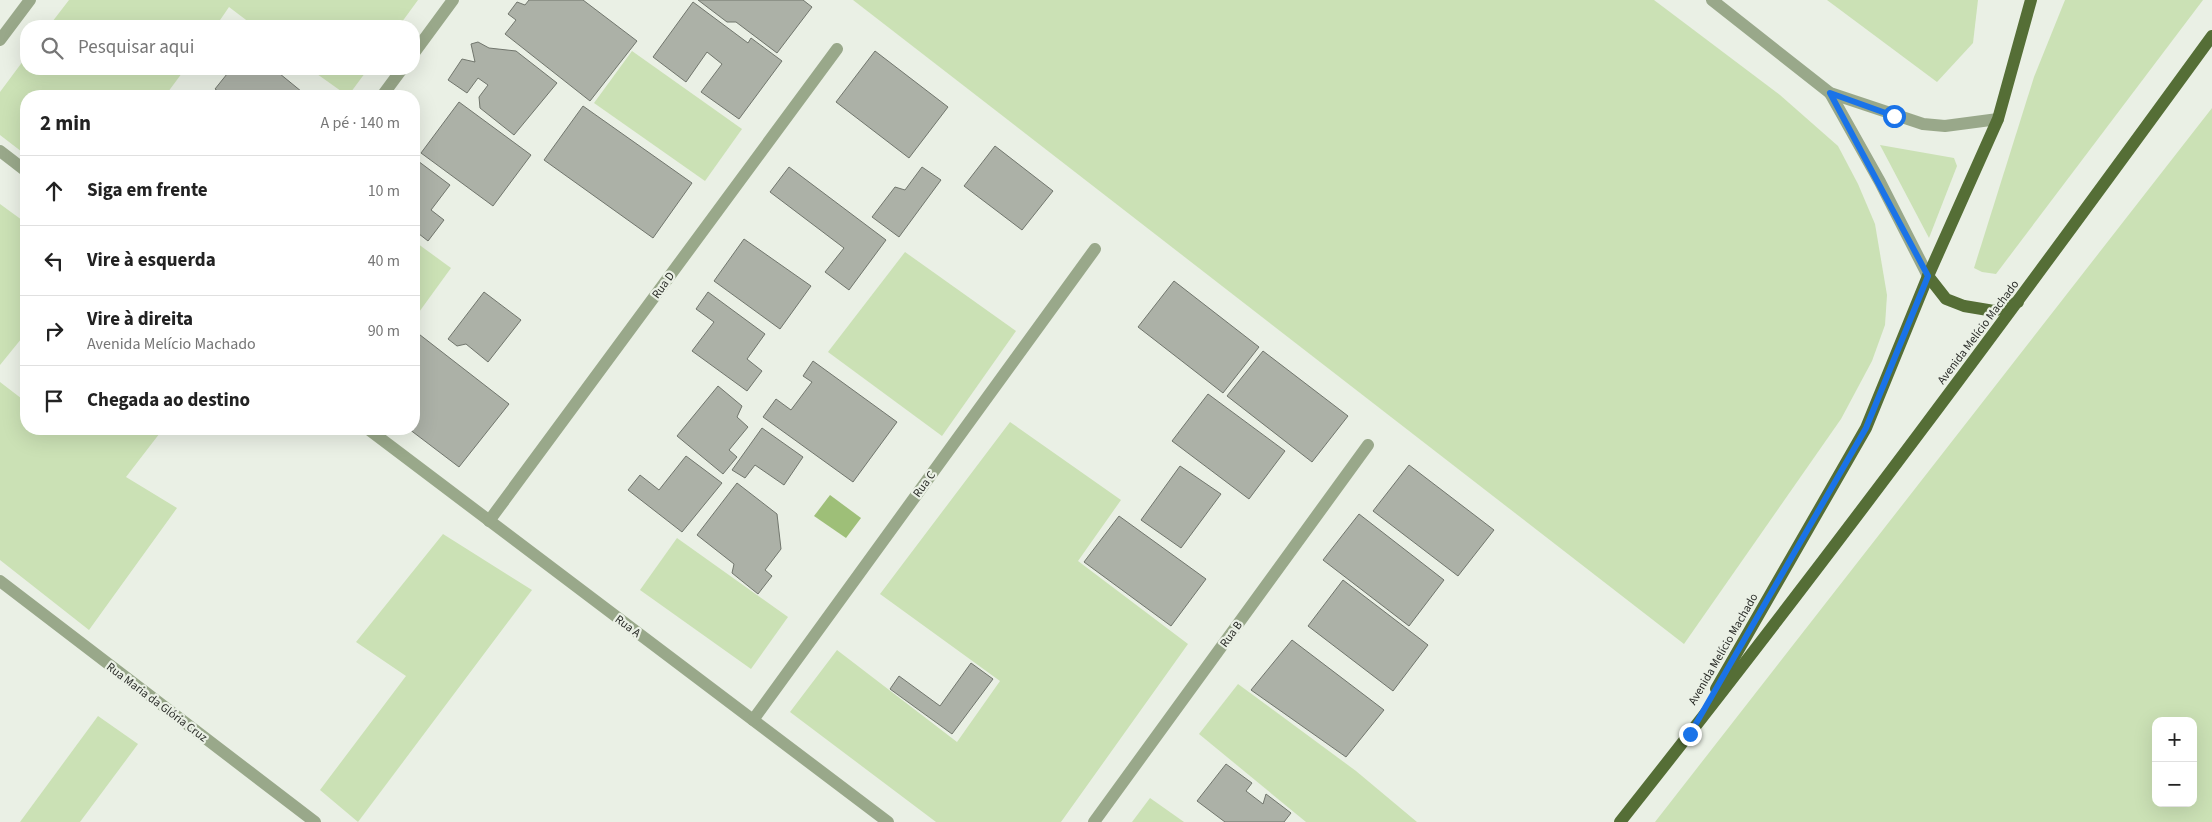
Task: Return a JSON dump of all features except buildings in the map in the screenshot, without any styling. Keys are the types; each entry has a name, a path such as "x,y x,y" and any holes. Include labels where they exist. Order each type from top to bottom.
{"main road":[{"name":"Avenida Melício Machado","path":"1690,734 1866,428 1928,276 1998,119 2031,0"},
{"name":"Avenida Melício Machado","path":"1690,734 2018,302 2212,36"},
{"path":"1928,276 1946,299 1964,306 1994,311 2018,302"},
{"path":"1620,822 1690,734"}],"street":[{"path":"0,40 30,0"},
{"path":"420,45 453,0"},
{"path":"1712,0 1830,93 1923,124 1945,126 1998,119"},
{"name":"Rua D","path":"489,520 837,49"},
{"path":"386,90 398,75"},
{"path":"1830,93 1928,276"},
{"path":"0,151 20,166"},
{"name":"Rua C","path":"753,720 1095,249"},
{"name":"Rua A","path":"376,435 888,822"},
{"name":"Rua B","path":"1094,822 1368,445"},
{"name":"Rua Maria da Glória Cruz","path":"0,581 315,822"}],"shaded area":[{"path":"69,0 418,0 403,20 246,20 229,7 220,20 54,20"},
{"path":"853,0 1654,0 1780,95 1838,146 1858,184 1875,224 1887,295 1885,325 1872,361 1841,419 1684,644"},
{"path":"1827,0 1978,0 1973,43 1937,82"},
{"path":"2065,0 2203,0 1996,274 1982,272 1974,268 2034,77"},
{"path":"632,51 742,129 705,181 594,103"},
{"path":"20,65 20,75 181,75 169,90 20,90 20,150 0,135 0,92"},
{"path":"318,75 364,75 352,90 340,90"},
{"path":"2212,108 2212,822 1655,822"},
{"path":"1880,145 1954,158 1957,166 1929,238"},
{"path":"0,204 20,219 20,340 0,365"},
{"path":"420,245 451,268 420,311"},
{"path":"905,252 1016,331 942,436 828,352"},
{"path":"0,382 20,397 20,435 158,435 126,477 177,508 89,630 0,560"},
{"path":"1010,422 1121,500 1078,561 1188,644 1061,822 936,822 790,712 837,650 957,742 1000,681 880,594"},
{"path":"830,495 861,518 846,538 814,516"},
{"path":"443,534 532,590 358,822 320,790 406,676 356,642"},
{"path":"677,538 788,617 751,669 640,590"},
{"path":"1238,684 1356,771 1417,822 1306,822 1199,734"},
{"path":"98,716 138,744 80,822 20,822"},
{"path":"1150,798 1184,822 1132,822"}],"route":[{"path":"1690,734 1866,428 1928,276 1880,182 1830,93 1894,116"}]}
